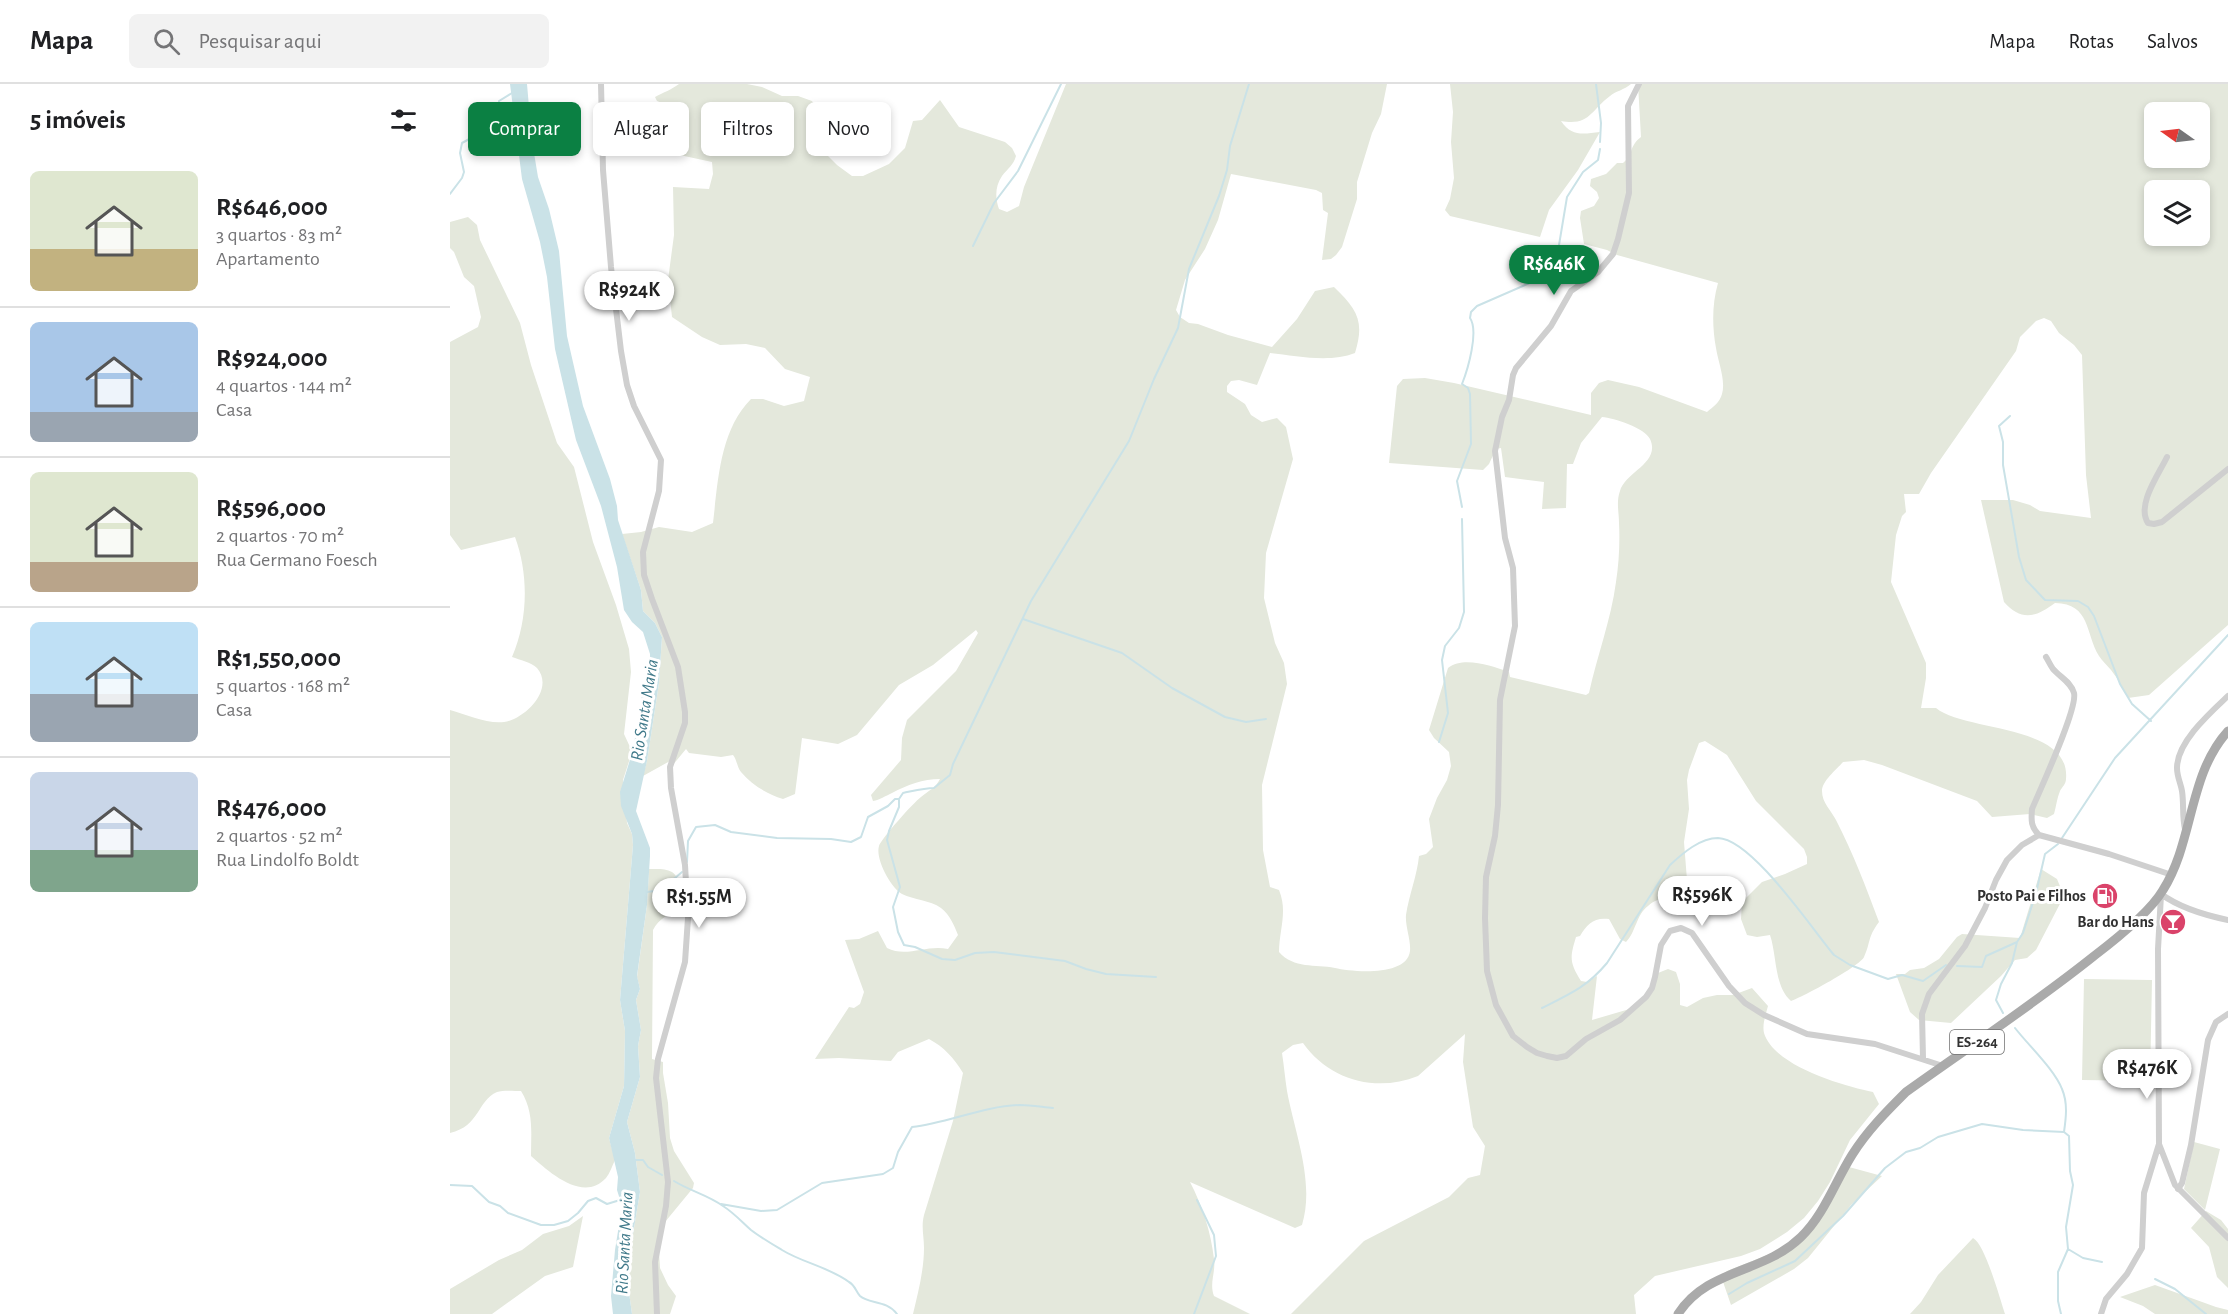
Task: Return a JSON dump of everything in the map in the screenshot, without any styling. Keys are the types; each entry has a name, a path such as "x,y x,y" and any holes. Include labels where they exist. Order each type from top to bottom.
{"main road":[{"name":"ES-264","path":"1678,1314 1685,1303 1705,1286 1774,1257 1802,1237 1813,1224 1851,1156 1868,1132 1906,1092 2084,965 2120,935 2161,894 2173,875 2196,794 2209,761 2228,731"}],"street":[{"path":"601,84 601,138 610,267 621,351 627,385 634,406 662,460 659,492 643,552 644,568 652,599 678,667 685,712 685,723 670,767 670,781 686,874 687,940 680,983 662,1043 656,1078 668,1182 666,1206 655,1262 657,1314"},
{"path":"1639,84 1628,106 1629,193 1613,254 1598,272 1571,291 1551,326 1516,368 1495,451 1504,538 1513,568 1515,617 1512,650 1500,700 1498,805 1495,836 1486,878 1487,971 1496,1005 1513,1036 1527,1047 1547,1056 1557,1058 1566,1056 1586,1039 1620,1020 1646,997 1652,988 1657,955 1661,945 1670,931 1681,928 1688,930 1698,940 1729,986 1745,1003 1764,1015 1807,1034 1875,1044 1943,1066"},
{"path":"2167,457 2147,497 2144,510 2148,523 2154,524 2170,517 2228,469"},
{"path":"2046,657 2071,686 2075,701 2069,722 2032,809 2031,822 2039,835 2109,854 2173,875"},
{"path":"2186,832 2182,818 2182,790 2178,761 2182,751 2205,717 2228,696"},
{"path":"1923,1059 1922,1014 1929,994 1965,946 2007,860 2022,845 2039,835"},
{"path":"2161,894 2173,903 2228,920"},
{"path":"2101,1314 2106,1299 2127,1274 2142,1248 2144,1193 2159,1144 2158,957 2161,894"},
{"path":"2178,1189 2182,1183 2191,1145 2208,1040 2216,1022 2228,1014"},
{"path":"2159,1144 2170,1175 2178,1189 2228,1238"}],"shaded area":[{"path":"679,84 747,84 762,87 782,96 798,96 812,101 806,102 806,156 828,156 852,176 863,176 889,164 905,148 913,121 922,120 940,100 959,127 1005,142 1012,148 1016,156 1012,165 1002,176 996,192 999,209 1007,212 1019,206 1024,187 1066,84 1387,84 1381,114 1372,133 1357,182 1357,199 1342,247 1336,255 1331,259 1322,260 1328,213 1323,210 1322,193 1231,174 1218,220 1205,249 1185,280 1176,310 1180,317 1189,323 1272,347 1297,319 1315,291 1334,287 1353,309 1359,324 1355,353 1324,358 1270,353 1257,385 1239,380 1231,381 1227,386 1227,392 1245,404 1251,415 1262,422 1277,418 1286,427 1293,459 1266,553 1264,598 1275,643 1284,663 1287,684 1262,785 1263,850 1270,887 1279,890 1283,906 1279,952 1291,961 1305,965 1378,971 1399,965 1407,959 1410,947 1406,915 1419,856 1426,854 1433,847 1429,819 1451,766 1449,752 1429,730 1448,668 1454,664 1478,663 1509,672 1510,677 1586,695 1589,693 1616,582 1619,495 1623,484 1651,455 1650,439 1642,431 1614,419 1602,417 1581,443 1573,464 1567,464 1566,508 1542,509 1544,482 1505,477 1501,448 1496,449 1489,464 1483,470 1389,463 1397,386 1403,379 1425,378 1591,415 1591,393 1599,383 1608,380 1639,387 1707,412 1721,397 1723,383 1713,323 1718,283 1584,244 1581,211 1594,206 1599,198 1597,192 1590,186 1591,179 1606,174 1617,163 1623,163 1641,137 1638,84 2228,84 2228,625 2149,695 2128,698 2116,677 2099,656 2085,621 2075,608 2055,603 2041,612 2022,615 2004,602 1981,500 2013,500 2040,511 2091,518 2086,475 2082,355 2059,333 2051,321 2044,318 2036,321 2020,337 2016,351 1931,473 1919,494 1904,494 1906,512 1902,516 1896,535 1891,582 1926,663 1921,708 1936,708 1950,716 2014,732 2052,748 2063,761 2066,779 2054,814 2047,818 2030,814 1992,817 1977,801 1882,765 1864,760 1843,762 1824,783 1822,795 1848,845 1879,922 1871,936 1864,957 1860,961 1830,981 1791,1001 1779,979 1770,935 1757,937 1747,935 1741,919 1742,902 1762,882 1807,864 1807,857 1804,849 1756,801 1727,755 1705,741 1699,743 1687,780 1689,809 1684,842 1687,880 1674,894 1653,902 1644,910 1626,942 1620,939 1609,919 1604,919 1595,920 1588,925 1580,936 1576,937 1574,944 1573,964 1581,981 1587,982 1597,976 1592,1020 1633,1008 1649,991 1658,973 1668,969 1676,972 1680,984 1680,1005 1687,1007 1703,998 1733,995 1752,988 1768,1006 1764,1033 1770,1045 1781,1055 1811,1073 1873,1092 1879,1104 1850,1140 1830,1182 1804,1218 1760,1249 1741,1256 1655,1276 1634,1295 1636,1314 1291,1314 1364,1241 1449,1197 1468,1178 1480,1175 1485,1146 1473,1127 1463,1062 1465,1034 1418,1076 1386,1083 1370,1083 1340,1074 1314,1056 1303,1043 1293,1045 1282,1053 1287,1091 1305,1175 1305,1209 1302,1225 1295,1228 1190,1182 1202,1209 1211,1239 1214,1296 1250,1314 913,1314 923,1265 924,1215 953,1121 963,1073 948,1053 929,1039 898,1052 891,1061 815,1059 849,1007 854,1008 860,1004 864,992 845,940 859,939 878,931 887,948 902,952 932,948 948,949 958,935 949,917 941,908 902,894 893,886 885,873 878,852 881,842 891,829 911,806 940,779 915,783 873,801 871,795 901,760 902,738 907,720 956,671 978,633 976,630 933,665 899,685 857,735 838,744 802,738 795,794 783,799 760,788 741,772 733,755 721,757 689,753 686,749 672,766 670,761 643,776 659,683 662,637 655,623 643,611 641,590 622,534 659,527 692,532 713,523 722,457 733,426 741,412 751,399 763,399 784,406 804,401 810,377 785,369 765,348 746,344 720,345 702,337 672,317 668,280 674,235 673,187 709,189 713,174 712,162 684,156 689,156 689,102 660,102 655,97"},
{"path":"1450,84 1631,84 1610,96 1584,119 1571,122 1561,121 1574,132 1583,134 1600,132 1578,170 1549,210 1540,237 1450,216 1445,210 1450,199 1454,178 1451,142 1453,112"},
{"path":"468,217 477,225 480,240 520,323 531,365 557,443 574,467 593,542 629,649 631,672 624,734 633,749 623,780 627,823 632,834 633,845 620,1000 625,1031 624,1086 609,1138 615,1160 606,1178 597,1185 587,1187 577,1186 557,1177 531,1156 530,1114 521,1091 497,1092 490,1096 467,1125 450,1133 450,710 484,720 504,722 512,720 535,702 542,685 542,676 537,668 512,657 521,628 525,597 523,567 515,537 461,550 450,535 450,342 478,327 481,317 474,286 464,277 454,252 450,248 450,222"},
{"path":"649,869 663,869 672,872 679,884 675,907 653,930 652,1059 663,1062 670,1138 674,1151 694,1183 693,1188 665,1222 659,1251 660,1268 676,1296 670,1314 632,1314 628,1285 628,1264 640,1192 635,1153 627,1122 640,1077 638,1046 641,1030 636,1000 640,989 637,977 647,905"},
{"path":"2041,869 2057,879 2064,896 2036,950 2027,958 2015,960 1951,1023 1919,1020 1910,1012 1896,974 1905,974 1910,970 1924,968 1939,959 1962,934 2020,938"},
{"path":"2084,979 2152,980 2150,1081 2082,1080"},
{"path":"2194,1142 2220,1149 2205,1210 2184,1189"},
{"path":"1849,1167 1882,1176 1851,1205 1808,1258 1794,1269 1731,1305 1721,1276 1727,1271 1785,1248 1833,1198"},
{"path":"2206,1211 2221,1220 2228,1229 2228,1288 2217,1277 2209,1247 2191,1228"},
{"path":"583,1216 573,1267 545,1276 492,1314 450,1314 450,1289 499,1260 522,1250 543,1234 569,1226"},
{"path":"1973,1238 1978,1242 1987,1261 2005,1314 1910,1314 1921,1302 1938,1275"},
{"path":"2155,1285 2228,1310 2228,1314 2155,1314 2143,1306 2120,1297"}],"water":[{"path":"510,84 527,84 529,102 512,102"},
{"name":"Rio Santa Maria","path":"519,156 534,156 538,177 549,209 559,251 567,336 583,406 610,479 618,520 641,590 643,611 655,623 662,637 659,683 647,761 636,811 650,848 650,856 647,905 637,976 640,989 636,1000 641,1030 638,1046 640,1077 627,1122 635,1153 640,1192 628,1264 632,1314 613,1314 611,1296 622,1206 617,1190 618,1177 609,1138 624,1086 625,1031 620,1000 633,845 632,834 621,806 620,792 633,750 645,677 650,665 650,654 643,632 624,610 617,567 601,506 576,440 555,349 547,277 540,242 522,179"}],"waterway":[{"path":"973,246 994,203 1018,171 1061,84"},
{"path":"687,862 688,841 696,827 715,825 731,832 777,838 831,839 851,842 861,837 868,817 888,806 895,799 899,799 903,793 934,788 950,775 953,764 1031,601 1129,441 1178,328 1189,269 1219,196 1227,170 1230,146 1249,84"},
{"path":"1596,84 1601,123 1600,142"},
{"path":"450,194 464,172 460,153 462,143 482,132 478,118 498,116 499,101 512,93"},
{"path":"1462,507 1457,481 1471,444 1470,394 1468,388 1462,384 1470,360 1473,341 1471,312 1477,306 1532,282 1542,274 1559,245 1567,197 1583,172 1598,160 1600,149"},
{"path":"2010,416 1999,426 2003,442 2003,465 2019,557 2026,580 2045,600 2078,601 2088,607 2094,616 2120,684 2132,704 2151,721"},
{"path":"1439,742 1448,713 1442,660 1445,646 1459,628 1464,612 1462,519"},
{"path":"1023,619 1122,653 1172,688 1225,717 1246,722 1266,719"},
{"path":"2062,838 2115,758 2228,635"},
{"path":"899,800 899,807 887,840 900,887 893,907 898,932 904,945 915,947 942,959 955,960 975,953 994,952 1065,961 1106,974 1156,977"},
{"path":"1542,1008 1578,989 1600,971 1670,865 1692,847 1718,838 1732,842 1764,869 1781,887 1834,955 1850,965 1888,979 1902,975 1923,981 1946,965"},
{"path":"2003,1013 1996,1000 2001,984 2012,963 2017,942 2023,933 2045,854 2058,844"},
{"path":"647,892 661,890 682,872"},
{"path":"1957,966 1982,967 1986,956 2017,942"},
{"path":"2015,1028 2058,1081 2065,1100 2064,1132 2069,1136 2070,1171 2073,1185 2066,1227 2068,1249 2058,1272 2058,1301 2061,1314"},
{"path":"721,1204 761,1211 777,1210 822,1183 883,1174 893,1168 898,1152 912,1127 1006,1106 1053,1108"},
{"path":"1729,1294 1795,1261 1843,1216 1885,1168 1906,1152 1920,1148 1938,1137 1982,1124 2023,1130 2064,1132"},
{"path":"634,1160 643,1160 648,1167 662,1175"},
{"path":"674,1181 717,1202 766,1240 790,1254 841,1277 853,1285 860,1296 888,1306 897,1314"},
{"name":"Rio Santa Maria","path":"450,1185 472,1186 489,1202 500,1206 508,1213 541,1225 554,1225 568,1221 588,1201 596,1198 607,1204 620,1200"},
{"path":"1194,1314 1216,1256 1214,1235 1197,1200"},
{"path":"2068,1249 2083,1258 2102,1262"},
{"path":"2155,1279 2175,1289 2206,1314"}],"place":[{"name":"Posto Pai e Filhos","path":"2105,896"},
{"name":"Bar do Hans","path":"2173,922"}]}
